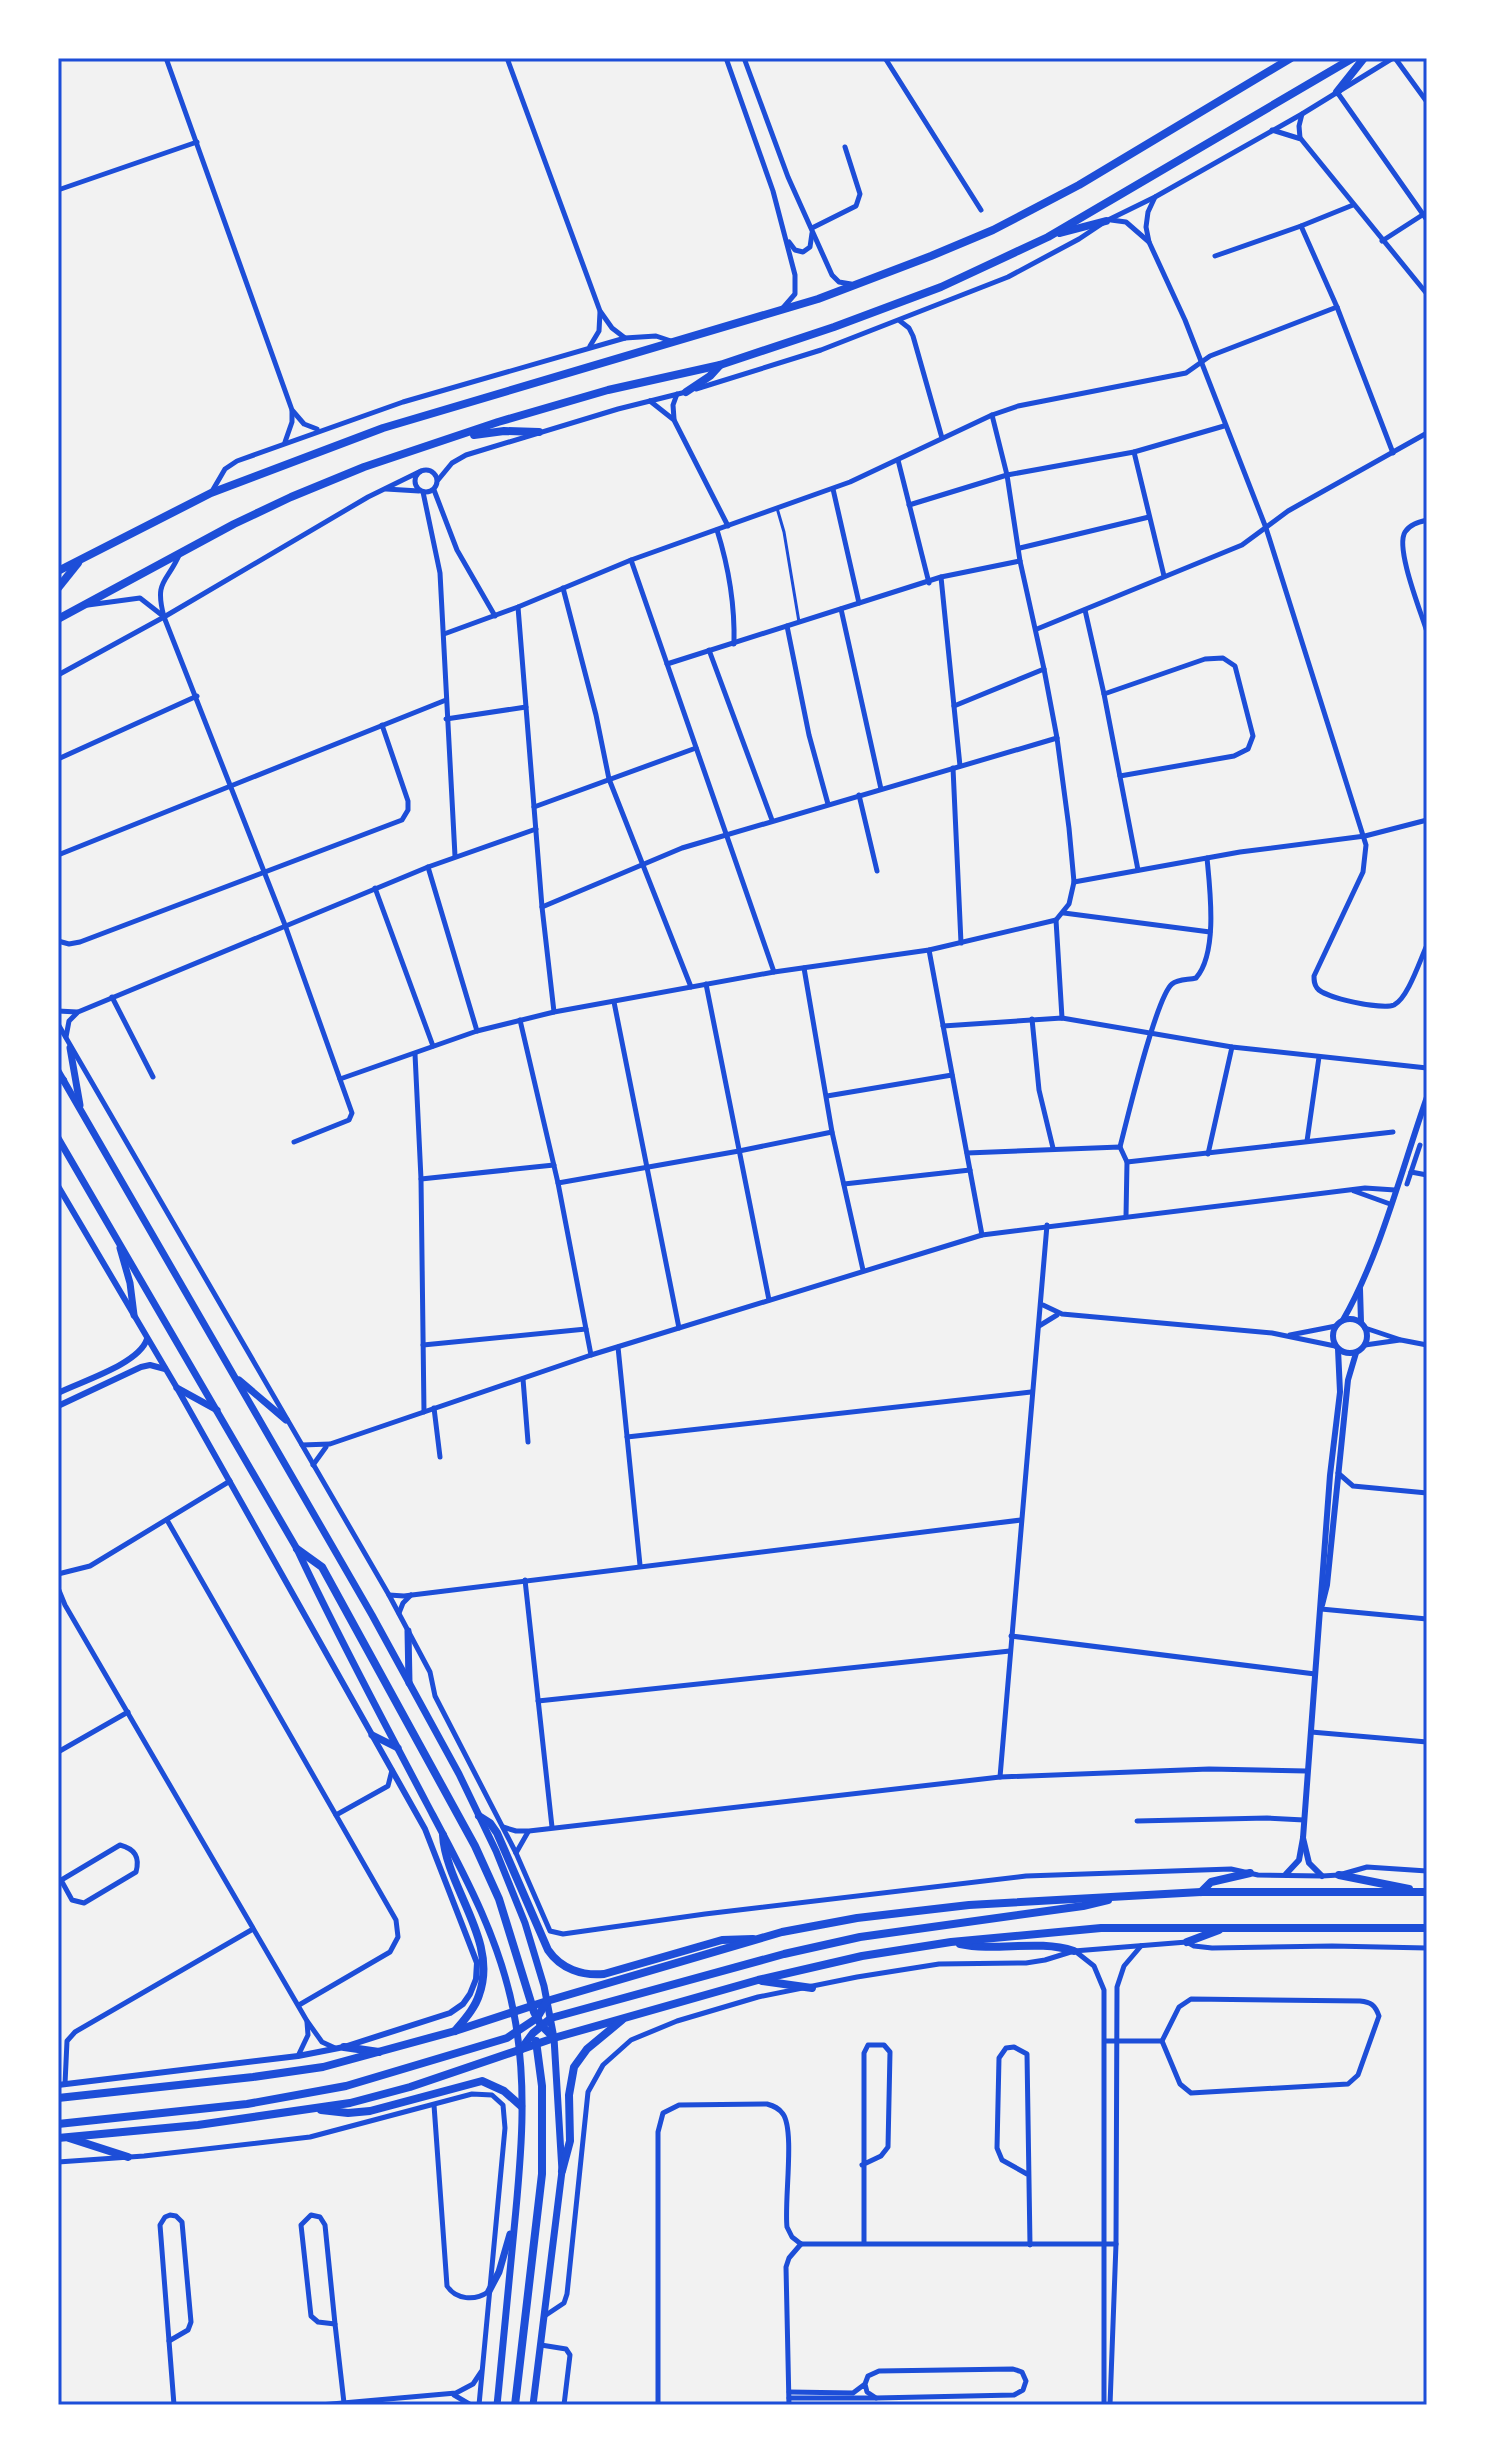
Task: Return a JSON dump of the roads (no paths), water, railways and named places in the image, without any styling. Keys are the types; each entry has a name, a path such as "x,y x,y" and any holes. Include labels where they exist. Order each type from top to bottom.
{"main road":[{"path":"58,571 211,493 383,428 780,310 931,256 1025,214 1079,185 1291,58"},
{"path":"58,619 180,552 291,497 364,467 498,422 608,390 720,365 941,287 1048,237 1353,58"},
{"path":"1337,92 1364,58"},
{"path":"1048,237 1106,221"},
{"path":"681,393 710,376 720,365"},
{"path":"458,437 504,431 539,432"},
{"path":"58,588 81,559"},
{"path":"70,1048 80,1107"},
{"path":"60,1076 372,1615 479,1816 525,1923 551,2018 562,2171"},
{"path":"58,1138 297,1549 328,1617 443,1835 492,1937 514,2012 521,2106 521,2144 497,2405"},
{"path":"114,1231 130,1283 134,1315"},
{"path":"234,1376 286,1420"},
{"path":"177,1388 219,1411"},
{"path":"297,1549 322,1567 475,1846 499,1899 532,2006 539,2022 554,2038"},
{"path":"408,1631 408,1685"},
{"path":"372,1735 398,1748"},
{"path":"479,1816 490,1823 497,1833 548,1950 557,1961 574,1971 588,1975 604,1974 722,1940 757,1940"},
{"path":"443,1835 446,1854 483,1960 480,1995 455,2031"},
{"path":"1201,1892 1211,1882 1250,1873"},
{"path":"1339,1875 1401,1886 1413,1892"},
{"path":"58,2098 323,2067 455,2031 798,1928 946,1907 1129,1895 1427,1892"},
{"path":"58,2124 247,2104 322,2092 497,2042 551,2018 784,1954 860,1937 1083,1906 1129,1895"},
{"path":"1187,1942 1227,1927"},
{"path":"61,2137 198,2125 316,2109 410,2087 554,2038 758,1980 862,1956 951,1942 1101,1928 1427,1928"},
{"path":"951,1942 968,1946 1060,1947 1074,1951"},
{"path":"758,1980 812,1988"},
{"path":"539,2022 547,2001"},
{"path":"514,2012 530,2029 537,2045 542,2086 542,2174 515,2405"},
{"path":"533,2405 562,2171 570,2141 569,2083 574,2067 600,2037 626,2017"},
{"path":"519,2052 530,2029"},
{"path":"340,2047 379,2052"},
{"path":"316,2109 348,2113 370,2111 482,2081 504,2091 521,2106"},
{"path":"61,2137 128,2157"},
{"path":"489,2291 499,2272 514,2225"}],"street":[{"path":"166,58 292,410 292,422 285,442"},
{"path":"507,58 600,311 612,328 625,338"},
{"path":"726,58 764,162 785,236 796,290 793,298 780,310"},
{"path":"744,58 788,177 835,279 855,285"},
{"path":"885,58 981,210"},
{"path":"495,616 452,539 434,490 438,480 459,458 821,350 1008,277 1302,114 1394,58 1427,102"},
{"path":"1337,92 1426,216 1382,241"},
{"path":"1302,114 1299,126 1301,139 1427,294"},
{"path":"1272,130 1301,139"},
{"path":"58,190 197,142"},
{"path":"812,228 856,206 859,201 860,194 845,147"},
{"path":"1155,197 1148,212 1146,227 1149,242 1185,320 1266,528 1365,836 1367,854 1363,872 1314,976 1314,985 1319,990 1348,1000 1380,1007 1394,1005 1403,997 1427,945"},
{"path":"1215,256 1353,205"},
{"path":"1106,221 1126,222 1149,242"},
{"path":"1301,226 1337,307 1393,453"},
{"path":"785,236 795,250 803,252 812,243 812,228"},
{"path":"444,634 631,560 833,489 992,415 1018,406 1186,373 1210,356 1337,307"},
{"path":"590,346 599,331 600,311"},
{"path":"899,321 913,336 942,438"},
{"path":"211,493 225,469 249,455 460,384 625,338 656,336 672,341"},
{"path":"681,393 673,405 674,420 728,526"},
{"path":"649,401 674,420"},
{"path":"292,410 304,424 321,430"},
{"path":"340,1079 477,1031 554,1012 774,972 929,950 1056,920 1064,913 1074,882 1057,738 1037,629 1020,561 1007,475 992,415"},
{"path":"909,505 1007,475 1134,452 1224,426"},
{"path":"1037,629 1242,545 1288,511 1427,433"},
{"path":"1134,452 1164,576"},
{"path":"898,460 929,583"},
{"path":"58,675 385,489 421,471 432,471 438,480"},
{"path":"421,471 415,479 421,491 440,573 455,856"},
{"path":"385,489 434,490"},
{"path":"833,489 859,603"},
{"path":"1020,548 1149,517"},
{"path":"1427,520 1415,523 1404,533 1401,548 1427,632"},
{"path":"717,530 730,573 734,644"},
{"path":"180,552 160,586 164,617 285,925 352,1113 349,1120 294,1142"},
{"path":"631,560 774,972"},
{"path":"667,664 941,577 1020,561"},
{"path":"941,577 954,706 961,943"},
{"path":"563,588 609,779 691,987"},
{"path":"83,606 140,598 164,617"},
{"path":"518,607 542,907 554,1012"},
{"path":"841,609 881,789"},
{"path":"1085,610 1138,870"},
{"path":"787,626 809,735 828,804"},
{"path":"709,650 772,820"},
{"path":"1104,694 1205,659 1223,658 1235,666 1253,736 1248,749 1234,756 1120,776"},
{"path":"954,706 1044,669"},
{"path":"58,759 197,696"},
{"path":"58,855 446,700"},
{"path":"446,719 526,707"},
{"path":"58,940 69,944 80,942 402,820 408,810 408,801 382,725"},
{"path":"542,907 682,848 1057,738"},
{"path":"534,807 696,748"},
{"path":"859,795 877,871"},
{"path":"1074,882 1207,858 1365,836 1427,820"},
{"path":"66,1038 69,1021 78,1012 455,856 536,829"},
{"path":"1126,1216 1127,1162 1120,1147 1150,1034 1168,987 1180,980 1196,978 1200,973 1210,932 1207,858"},
{"path":"428,867 477,1031"},
{"path":"375,888 433,1046"},
{"path":"1064,913 1210,932"},
{"path":"1056,920 1062,1018"},
{"path":"929,950 982,1235"},
{"path":"804,968 832,1132 863,1270"},
{"path":"706,984 769,1300"},
{"path":"112,997 153,1077"},
{"path":"614,1002 679,1328"},
{"path":"58,1011 78,1012"},
{"path":"943,1026 1062,1018 1232,1047 1427,1068"},
{"path":"1032,1019 1039,1090 1053,1148"},
{"path":"520,1020 558,1183 591,1355"},
{"path":"58,1024 389,1595 430,1672 435,1696 516,1853 543,1920 553,1932 563,1934 1026,1876 1231,1869 1250,1873 1322,1876 1367,1867 1427,1871"},
{"path":"1208,1154 1232,1047"},
{"path":"415,1054 421,1179 424,1412"},
{"path":"1307,1141 1319,1057"},
{"path":"827,1096 952,1075"},
{"path":"1286,1874 1299,1860 1303,1838 1320,1591 1340,1392 1337,1348 1332,1336 1360,1286 1427,1097"},
{"path":"558,1183 832,1132"},
{"path":"1127,1162 1393,1132"},
{"path":"1407,1184 1420,1145"},
{"path":"967,1153 1120,1147"},
{"path":"421,1179 554,1165"},
{"path":"844,1184 970,1170"},
{"path":"1411,1172 1427,1175"},
{"path":"58,1186 177,1388 425,1829 477,1963 473,1987 463,2004 444,2016 340,2047 298,2056 61,2085 67,2041 75,2032 253,1929"},
{"path":"301,1445 330,1444 591,1355 982,1235 1374,1187 1395,1190"},
{"path":"1349,1190 1366,1193 1390,1204"},
{"path":"1000,1777 1047,1225"},
{"path":"1360,1286 1363,1325 1367,1335 1365,1345"},
{"path":"1042,1304 1048,1310 1062,1314 1287,1335 1337,1348 1348,1354 1356,1353"},
{"path":"1039,1326 1062,1314"},
{"path":"1287,1335 1352,1319 1401,1340 1427,1345"},
{"path":"423,1345 586,1329"},
{"path":"58,1393 134,1357 145,1347 147,1339"},
{"path":"1321,1609 1327,1585 1348,1380 1356,1353 1365,1345 1401,1340"},
{"path":"618,1347 640,1565"},
{"path":"58,1406 141,1367 150,1365 165,1369"},
{"path":"523,1379 528,1442"},
{"path":"627,1437 1031,1392"},
{"path":"434,1408 440,1457"},
{"path":"313,1465 330,1444"},
{"path":"1338,1473 1353,1486 1427,1493"},
{"path":"58,1574 90,1566 230,1481"},
{"path":"1336,1496 1353,1486"},
{"path":"167,1520 396,1920 398,1937 390,1952 299,2005"},
{"path":"389,1595 412,1595 1021,1520"},
{"path":"525,1580 552,1827"},
{"path":"58,1588 65,1605 307,2021 322,2042 340,2047"},
{"path":"399,1615 403,1603 412,1595"},
{"path":"1321,1609 1427,1619"},
{"path":"1011,1636 1315,1674"},
{"path":"538,1701 1010,1651"},
{"path":"58,1752 128,1712"},
{"path":"1310,1732 1427,1742"},
{"path":"336,1815 388,1786 392,1769"},
{"path":"503,1826 516,1831 529,1831 1000,1777 1209,1769 1306,1771"},
{"path":"1137,1821 1304,1820"},
{"path":"516,1853 529,1831"},
{"path":"1303,1838 1309,1863 1322,1876"},
{"path":"120,1845 129,1847 139,1863 136,1872 84,1903 72,1900 59,1881 120,1845"},
{"path":"546,2315 564,2303 567,2294 585,2104 595,2076 631,2040 677,2021 758,1997 939,1964 1002,1965 1045,1960 1074,1951 1187,1942 1212,1948 1427,1948"},
{"path":"1107,2405 1116,2244 1117,1995 1119,1976 1129,1958 1141,1946"},
{"path":"1074,1951 1090,1961 1102,1980 1107,2405"},
{"path":"1191,1999 1360,2001 1376,2007 1379,2016 1358,2075 1342,2085 1191,2093 1180,2084 1162,2041 1179,2007 1191,1999"},
{"path":"298,2056 308,2035 307,2021"},
{"path":"1105,2041 1162,2041"},
{"path":"862,2165 881,2156 889,2141 890,2052 884,2045 868,2045 864,2049 862,2165 864,2243"},
{"path":"1027,2174 1002,2160 997,2148 999,2058 1006,2048 1014,2047 1027,2054 1030,2245"},
{"path":"58,2162 310,2137 472,2094 492,2095 503,2105 506,2118 479,2405"},
{"path":"658,2405 658,2132 663,2113 679,2105 767,2104 776,2106 783,2113 788,2131 787,2227 792,2237 801,2244 1116,2244"},
{"path":"434,2105 447,2286 460,2297 479,2296 489,2291"},
{"path":"1104,2154 1116,2154"},
{"path":"169,2341 188,2330 191,2322 182,2222 170,2215 160,2225 169,2341 174,2405"},
{"path":"335,2324 318,2322 311,2316 301,2225 305,2217 311,2215 320,2217 325,2225 344,2403"},
{"path":"789,2398 786,2267 789,2258 801,2244"},
{"path":"540,2345 566,2349 570,2355 564,2405"},
{"path":"1013,2369 1022,2372 1026,2381 1023,2390 1014,2395 789,2398 853,2393 865,2384 868,2376 879,2371 1013,2369"},
{"path":"320,2405 449,2393 468,2388 482,2370"},
{"path":"865,2384 867,2392 876,2398"},
{"path":"449,2393 471,2405"}],"lane":[{"path":"777,508 799,622"}]}
